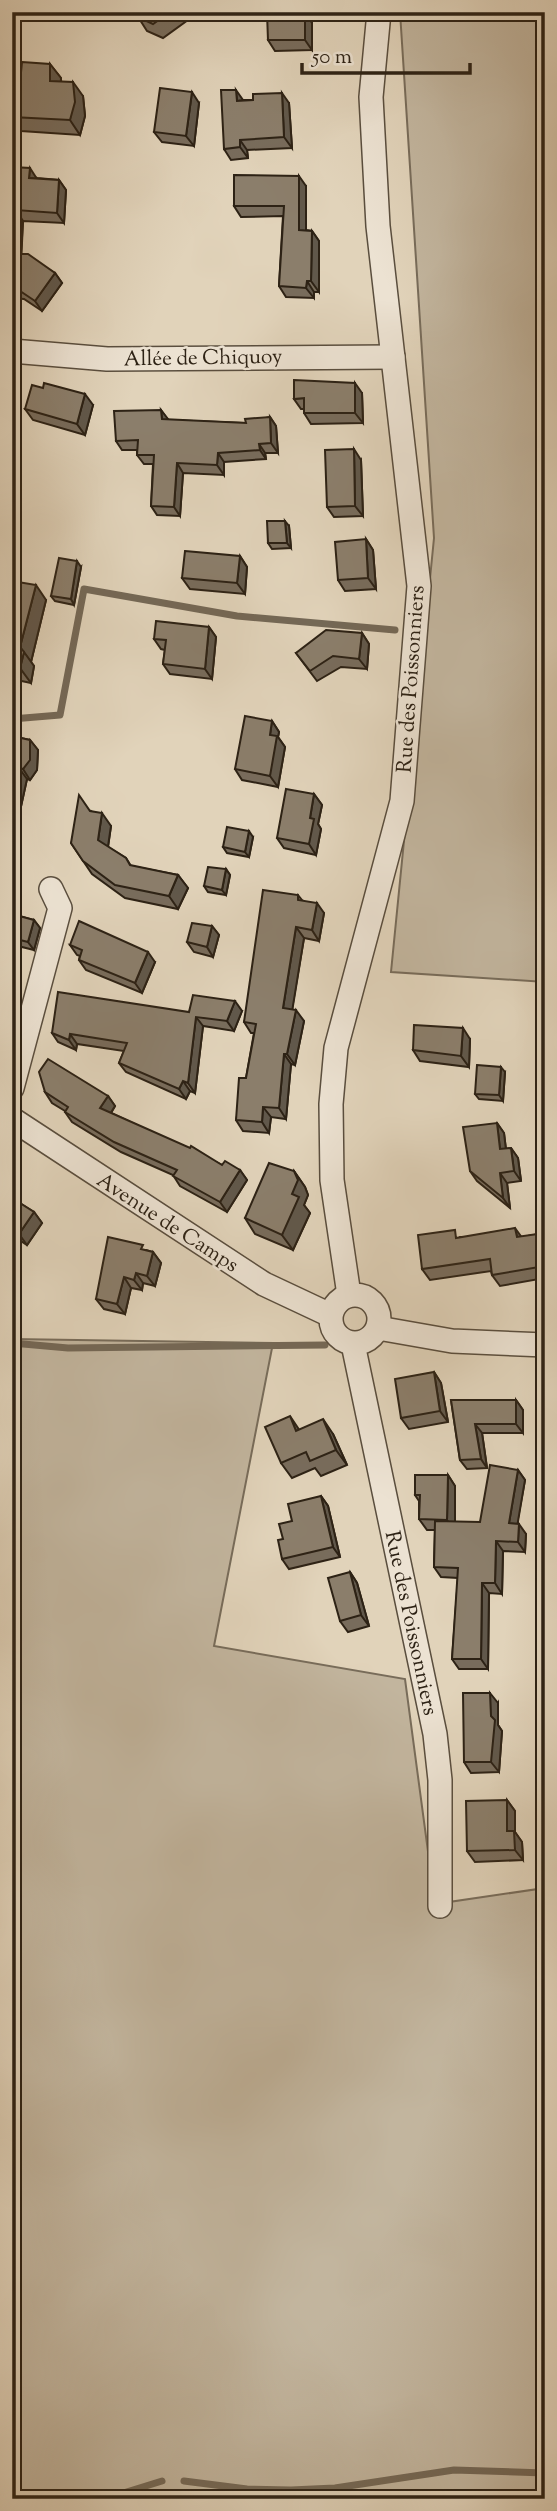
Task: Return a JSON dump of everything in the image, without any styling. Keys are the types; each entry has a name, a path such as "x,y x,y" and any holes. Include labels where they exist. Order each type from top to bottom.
{"street":[{"name":"Rue des Poissonniers","path":"349,1295 332,1180 331,1104 336,1048 402,801 419,586 378,226 371,97 379,12"},
{"name":"Allée de Chiquoy","path":"12,351 107,359 393,357"},
{"path":"12,1088 60,908 51,889"},
{"name":"Avenue de Camps","path":"12,1119 264,1284 330,1315"},
{"path":"349,1295 362,1296 375,1305 379,1312 378,1328 368,1340 353,1344 339,1338 331,1324 330,1315 338,1301 349,1295"},
{"path":"378,1328 452,1341 545,1345"},
{"name":"Rue des Poissonniers","path":"353,1344 435,1734 440,1780 440,1906"}],"shaded area":[{"path":"400,12 545,12 545,982 391,972 434,538"},
{"path":"12,1339 273,1343 214,1646 405,1679 435,1904 545,1888 545,2499 12,2499"}],"building":[{"path":"138,12 170,12 153,24 138,17"},
{"path":"305,12 305,40 268,40 267,13"},
{"path":"22,62 50,64 50,81 73,82 75,102 70,120 12,117 13,92 19,93"},
{"path":"160,88 192,92 186,136 154,132"},
{"path":"221,90 236,90 237,101 253,100 253,94 282,93 284,137 240,140 240,147 224,149"},
{"path":"12,167 30,168 29,178 59,180 57,213 16,210 14,254 28,254 55,273 35,301 17,289 12,289"},
{"path":"234,175 299,176 299,230 312,231 311,281 307,281 306,288 279,286 284,206 234,206"},
{"path":"294,380 355,383 355,413 304,413 304,398 294,399"},
{"path":"44,383 85,394 77,424 25,409 32,385 43,388"},
{"path":"161,410 162,419 246,423 245,419 270,417 271,443 259,444 260,450 218,453 217,465 177,463 174,507 151,506 154,455 137,455 138,440 116,441 114,411"},
{"path":"354,449 355,506 327,507 325,450"},
{"path":"267,521 285,521 287,543 268,543"},
{"path":"366,539 368,578 338,580 335,542"},
{"path":"185,551 240,556 237,583 182,578"},
{"path":"59,558 77,561 71,599 51,596"},
{"path":"12,581 36,585 20,647 24,652 20,668 12,667"},
{"path":"156,621 209,627 205,669 163,664 166,640 154,639"},
{"path":"326,630 362,633 359,659 333,656 310,671 296,653"},
{"path":"245,716 272,721 270,735 277,736 270,776 235,769"},
{"path":"12,736 30,740 30,760 23,769 19,768 12,803"},
{"path":"286,789 314,794 310,818 314,819 309,844 277,838"},
{"path":"79,795 90,811 102,813 98,840 126,858 130,865 178,875 169,896 115,885 83,861 71,843"},
{"path":"227,827 249,831 245,852 223,847"},
{"path":"208,867 226,869 222,890 204,886"},
{"path":"263,890 298,895 298,900 317,903 312,930 296,927 283,1008 296,1010 287,1054 284,1054 279,1108 263,1107 262,1122 236,1120 239,1078 246,1078 256,1024 244,1022"},
{"path":"12,914 34,920 28,942 12,938"},
{"path":"79,921 148,952 135,983 79,960 82,950 70,945"},
{"path":"192,923 212,926 207,947 187,942"},
{"path":"58,992 189,1012 193,995 235,1001 227,1021 196,1017 188,1083 183,1081 179,1089 119,1063 127,1043 70,1034 69,1040 52,1033"},
{"path":"414,1025 463,1028 461,1056 413,1050"},
{"path":"48,1059 108,1096 100,1108 190,1148 191,1146 222,1165 225,1161 240,1170 220,1202 173,1176 177,1170 114,1142 65,1112 68,1107 45,1092 39,1072"},
{"path":"477,1065 501,1067 499,1095 475,1094"},
{"path":"497,1123 500,1149 511,1148 514,1171 500,1173 503,1198 470,1171 463,1127"},
{"path":"269,1163 294,1171 298,1180 292,1194 299,1197 282,1235 245,1218"},
{"path":"12,1198 34,1212 19,1234 12,1230"},
{"path":"515,1228 517,1237 545,1233 545,1266 492,1275 490,1259 422,1269 418,1235 455,1230 456,1238"},
{"path":"108,1237 143,1245 141,1249 153,1252 147,1276 136,1273 134,1280 124,1277 117,1304 96,1299"},
{"path":"434,1372 440,1411 401,1418 395,1379"},
{"path":"451,1400 516,1400 516,1424 475,1424 481,1459 460,1460"},
{"path":"290,1416 296,1431 323,1419 336,1450 310,1461 306,1452 281,1463 265,1427"},
{"path":"490,1465 518,1470 509,1523 519,1524 518,1542 496,1541 495,1583 482,1583 481,1659 452,1659 458,1568 434,1567 435,1521 480,1522"},
{"path":"415,1475 448,1475 447,1520 419,1519 420,1495 415,1495"},
{"path":"321,1496 333,1547 282,1559 278,1540 283,1539 279,1524 292,1521 288,1504"},
{"path":"350,1572 361,1615 340,1621 328,1578"},
{"path":"463,1693 490,1693 491,1716 495,1720 491,1762 464,1762"},
{"path":"507,1800 507,1831 514,1831 515,1850 467,1851 466,1801"}],"waterway":[{"path":"12,719 60,715 84,589 237,616 395,630"},
{"path":"12,1343 68,1348 325,1345"},
{"path":"184,2481 247,2489 291,2490 335,2488 454,2470 545,2473"},
{"path":"104,2499 162,2481"}]}
